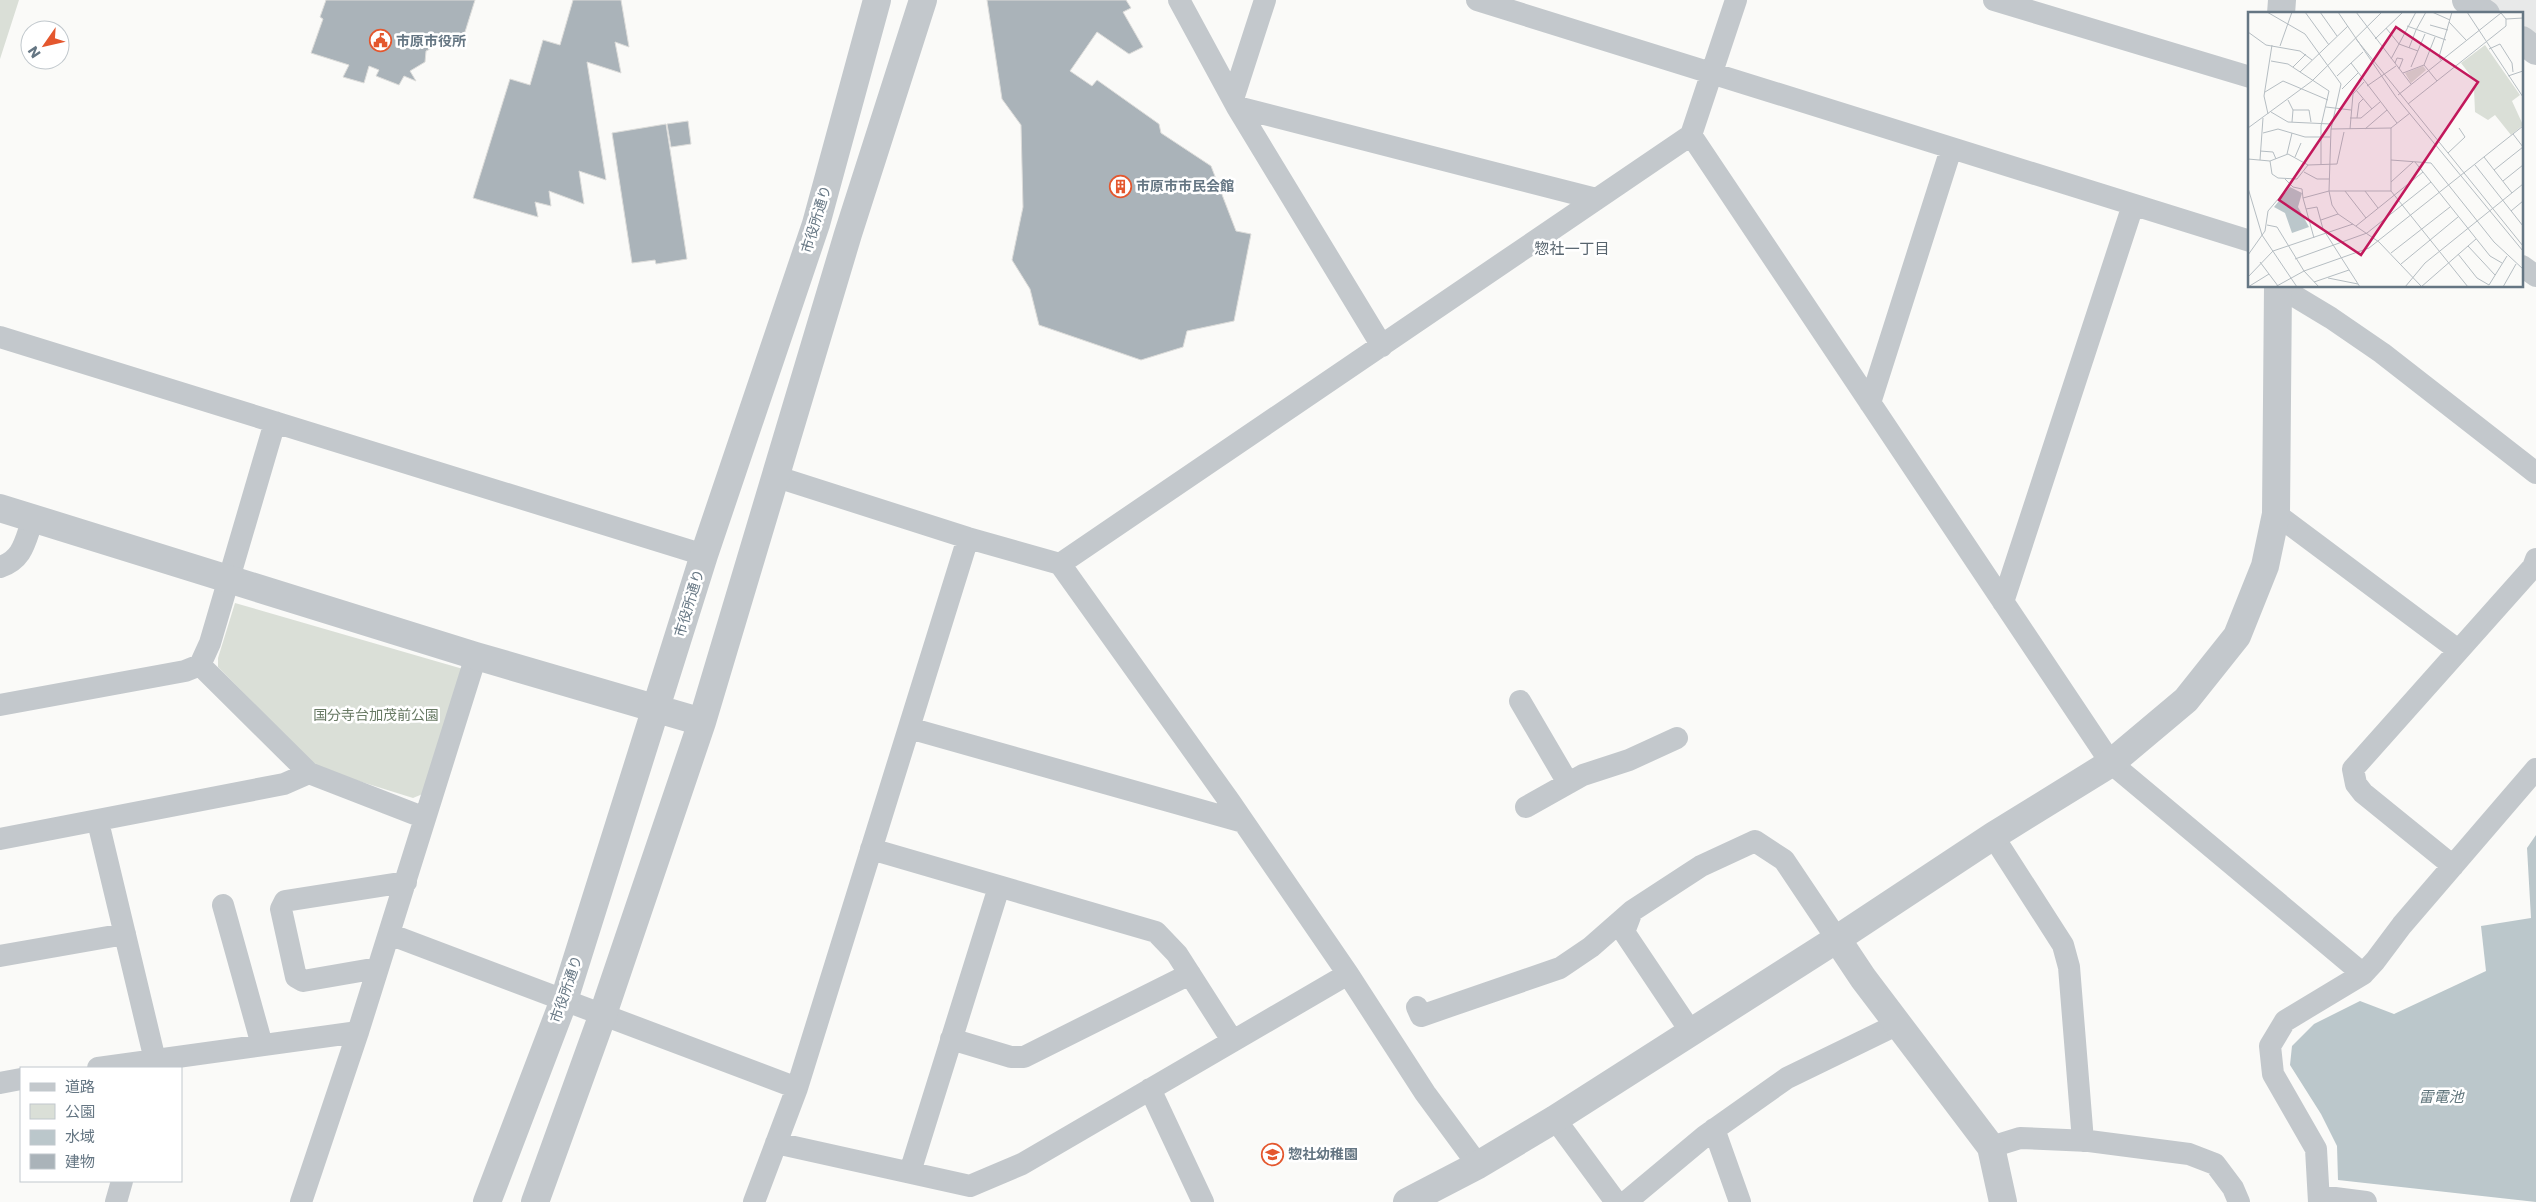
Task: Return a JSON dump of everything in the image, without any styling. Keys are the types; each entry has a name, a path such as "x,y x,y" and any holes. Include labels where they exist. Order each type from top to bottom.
{"street":[{"name":"市役所通り","path":"487,1202 564,1000 704,555 816,224 876,0"},
{"path":"536,1202 603,1014 702,722 774,476 851,224 923,0"},
{"path":"1179,0 1235,103 1382,346"},
{"path":"1235,103 1265,0"},
{"path":"1477,0 1711,75 2248,240"},
{"path":"1060,564 1691,135 1736,0"},
{"path":"1994,0 2248,76"},
{"path":"2466,0 2483,12"},
{"path":"2524,41 2536,50"},
{"path":"1235,103 1596,199"},
{"path":"1691,135 2111,763 2363,974"},
{"path":"1870,403 1951,149"},
{"path":"2003,602 2133,205"},
{"path":"2524,267 2536,276"},
{"path":"1420,1199 1555,1119 1837,939 1993,836 2111,763 2186,700 2237,636 2265,566 2276,514 2278,288"},
{"path":"2281,288 2331,318 2382,353 2536,473"},
{"path":"0,337 704,555"},
{"path":"0,705 185,671 200,665 210,644 275,422"},
{"path":"774,476 968,538 1060,564 1348,974 1424,1093 1478,1165"},
{"path":"0,508 476,656 702,722"},
{"path":"2276,514 2458,650"},
{"path":"0,567 11,563 20,554 33,518"},
{"path":"754,1202 797,1088 968,538"},
{"path":"2453,866 2363,793 2356,784 2353,769 2533,567 2536,559"},
{"path":"301,1202 358,1032 476,656"},
{"path":"200,665 309,773 425,818"},
{"path":"1520,701 1568,783"},
{"path":"909,728 1243,822"},
{"path":"1526,807 1568,783 1629,760 1677,738"},
{"path":"2366,1202 2319,1199 2316,1149 2273,1074 2270,1046 2285,1021 2363,974 2536,769"},
{"path":"0,839 98,822 284,784 309,773"},
{"path":"98,822 154,1064"},
{"path":"1993,836 2063,945 2069,966 2083,1141"},
{"path":"1417,1008 1421,1016 1560,968 1591,947 1632,911 1701,866 1755,842 1784,860 1837,939 1898,1024 1991,1147 2003,1202"},
{"path":"871,849 1156,932 1176,954 1232,1040"},
{"path":"378,968 303,981 296,977 281,909 285,901 406,882"},
{"path":"910,1172 999,887"},
{"path":"223,905 262,1045"},
{"path":"1632,911 1624,932 1691,1032"},
{"path":"0,956 125,934"},
{"path":"389,934 797,1088"},
{"path":"951,1039 1011,1057 1024,1057 1190,974"},
{"path":"776,1143 970,1186 1022,1164 1348,974"},
{"path":"1626,1202 1714,1129 1787,1078 1898,1024"},
{"path":"112,1067 154,1064 262,1045 358,1032"},
{"path":"0,1083 20,1080"},
{"path":"1150,1089 1203,1202"},
{"path":"1555,1119 1616,1202"},
{"path":"1714,1129 1740,1202"},
{"path":"1991,1147 2020,1138 2083,1141 2189,1154 2216,1164 2233,1188 2239,1202"},
{"path":"116,1202 122,1182"}],"shaded area":[{"path":"2484,0 2536,0 2536,37 2524,28 2524,12 2501,12"}],"green space":[{"path":"0,0 19,0 0,59"},
{"name":"国分寺台加茂前公園","path":"235,603 463,669 425,793 413,798 317,768 218,667 218,658"}],"water":[{"name":"雷電池","path":"2536,835 2536,1202 2338,1180 2337,1146 2321,1114 2290,1065 2292,1046 2314,1024 2360,1001 2394,1014 2486,971 2481,926 2531,918 2527,848"}],"building":[{"name":"市原市役所","path":"326,0 475,0 465,32 426,51 425,62 410,71 416,81 404,76 399,85 376,76 379,70 369,66 364,83 343,77 349,65 311,53 323,19 320,17"},
{"path":"573,0 621,0 629,47 615,42 621,73 587,62 606,180 579,171 584,204 549,191 551,206 535,202 538,217 473,198 510,79 530,85 543,40 560,45"},
{"name":"市原市市民会館","path":"987,0 1126,0 1131,8 1123,12 1143,47 1129,54 1097,32 1070,71 1092,86 1097,80 1159,124 1161,133 1211,166 1236,231 1251,234 1234,321 1187,331 1183,347 1141,360 1039,325 1030,289 1012,260 1023,207 1021,125 1002,99"},
{"path":"688,121 691,144 671,147 667,124"},
{"path":"666,124 687,259 656,264 655,260 632,263 612,133"}],"place":[{"name":"市原市役所","path":"380,41"},
{"name":"市原市市民会館","path":"1120,186"},
{"name":"惣社幼稚園","path":"1272,1154"}],"district":[{"name":"惣社一丁目","path":"1572,249"}]}
